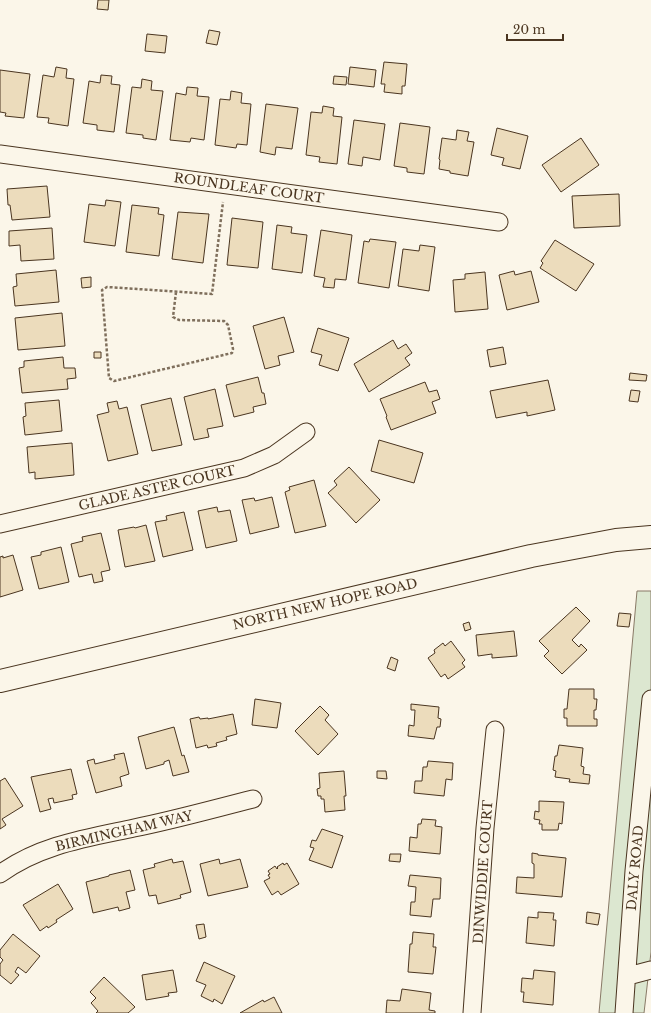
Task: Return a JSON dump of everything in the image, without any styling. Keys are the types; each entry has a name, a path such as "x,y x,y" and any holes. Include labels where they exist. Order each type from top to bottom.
{"main road":[{"name":"NORTH NEW HOPE ROAD","path":"0,680 531,556 616,540 651,537"}],"street":[{"name":"ROUNDLEAF COURT","path":"0,154 499,222"},
{"name":"GLADE ASTER COURT","path":"0,524 244,468 274,455 306,432"},
{"name":"DALY ROAD","path":"624,1013 628,976 634,871 651,699"},
{"name":"DINWIDDIE COURT","path":"472,1013 485,828 495,730"},
{"name":"BIRMINGHAM WAY","path":"0,874 12,865 38,853 75,840 135,828 253,799"},
{"path":"628,976 651,970"}],"path":[{"path":"176,292 173,317 179,320 224,321 228,325 233,349 232,353 114,381 109,378 102,290 107,287 212,294 224,200"}],"green space":[{"path":"637,591 651,591 651,952 644,1013 599,1013"}],"building":[{"path":"98,0 109,0 108,10 97,9"},
{"path":"209,30 220,32 217,45 206,43"},
{"path":"147,34 167,36 165,53 145,51"},
{"path":"384,62 407,64 405,86 402,86 402,94 384,92 385,84 381,84"},
{"path":"56,67 67,69 66,78 74,79 68,126 48,123 49,118 37,117 43,75 54,77"},
{"path":"350,67 376,70 374,87 348,84"},
{"path":"0,70 30,74 24,118 5,116 6,113 0,112"},
{"path":"101,75 112,76 111,84 120,85 114,132 97,130 97,125 83,123 89,81 100,83"},
{"path":"334,76 347,77 346,85 333,84"},
{"path":"142,79 152,81 151,90 163,91 156,140 143,138 143,135 126,133 132,87 141,88"},
{"path":"187,87 198,88 197,96 209,97 204,140 191,138 190,142 170,140 176,93 186,95"},
{"path":"231,91 242,93 241,103 251,104 247,145 237,144 236,148 215,145 220,99 230,100"},
{"path":"266,104 298,108 292,149 276,147 275,155 260,152"},
{"path":"323,106 334,108 333,116 342,117 337,164 319,162 320,157 306,155 311,112 322,113"},
{"path":"354,120 385,124 380,160 363,157 362,166 348,164"},
{"path":"400,123 430,127 424,174 407,172 407,168 394,166"},
{"path":"497,128 528,136 520,169 502,165 504,158 491,155"},
{"path":"457,130 469,132 467,141 474,142 468,176 450,173 450,171 439,169 442,138 456,140"},
{"path":"581,138 599,165 561,192 542,165"},
{"path":"47,186 50,217 12,220 10,205 8,205 7,189"},
{"path":"619,194 620,226 574,228 572,196"},
{"path":"106,200 121,202 115,246 84,242 89,204 105,206"},
{"path":"132,205 159,208 158,214 164,215 159,256 126,252"},
{"path":"178,212 209,214 203,263 172,259"},
{"path":"232,218 263,222 258,268 227,265"},
{"path":"277,225 292,227 291,233 307,235 302,273 272,269"},
{"path":"52,228 54,259 21,261 20,245 9,246 9,231"},
{"path":"321,230 352,235 346,280 335,279 334,288 323,287 325,278 314,276"},
{"path":"370,239 396,242 389,288 358,283 364,241 369,242"},
{"path":"555,240 594,264 576,291 540,268 543,263 541,261"},
{"path":"420,245 435,247 429,291 398,286 403,249 419,251"},
{"path":"56,270 59,302 15,306 13,287 17,286 16,274"},
{"path":"514,271 515,275 531,271 539,302 507,310 499,275"},
{"path":"485,272 488,309 455,312 453,280 465,279 465,274"},
{"path":"91,277 91,287 82,288 81,278"},
{"path":"62,313 65,346 18,350 15,318"},
{"path":"284,317 294,352 278,356 280,365 265,369 253,326"},
{"path":"318,328 349,338 338,371 319,365 322,355 311,352"},
{"path":"393,340 398,349 406,344 412,353 405,358 410,365 369,392 354,364"},
{"path":"503,347 506,364 490,367 487,350"},
{"path":"94,352 101,352 101,358 94,358"},
{"path":"63,357 64,368 75,368 76,378 67,379 68,389 22,393 19,368 24,367 24,361"},
{"path":"630,373 647,375 646,381 629,380"},
{"path":"258,377 262,393 264,393 266,404 253,407 254,412 234,417 226,385"},
{"path":"548,380 555,410 527,416 527,412 496,418 490,391"},
{"path":"425,382 429,392 437,390 440,399 432,402 436,413 391,430 380,399"},
{"path":"215,389 223,426 207,429 209,437 194,440 184,397"},
{"path":"631,390 640,391 638,402 629,401"},
{"path":"171,398 182,445 152,451 141,405"},
{"path":"59,400 62,431 25,435 23,417 26,416 25,403"},
{"path":"117,401 119,409 127,407 138,454 108,461 97,415 109,412 107,403"},
{"path":"379,440 423,453 414,483 371,471"},
{"path":"72,443 74,475 35,479 35,472 29,473 27,447"},
{"path":"349,467 380,500 356,523 328,493 337,485 334,481"},
{"path":"314,480 326,526 295,533 285,492 290,490 289,487"},
{"path":"272,497 279,527 250,534 242,500 254,498 255,501"},
{"path":"217,507 218,512 230,510 237,541 206,548 198,511"},
{"path":"184,512 193,550 163,557 155,522 167,520 166,516"},
{"path":"146,525 155,561 125,567 118,530"},
{"path":"101,533 110,570 101,572 103,581 94,583 92,574 79,577 71,544 83,541 82,537"},
{"path":"61,547 69,582 39,589 31,557 41,555 41,552"},
{"path":"13,555 23,590 0,597 0,557 3,556 3,558"},
{"path":"576,607 590,621 572,640 579,647 581,644 587,650 562,674 544,656 549,651 539,641"},
{"path":"619,613 631,614 629,627 617,626"},
{"path":"469,622 471,629 465,631 463,624"},
{"path":"514,631 517,656 492,658 492,654 478,656 476,635"},
{"path":"451,641 465,660 462,663 465,667 448,679 445,674 441,677 428,658 435,653 434,650 443,643 445,646"},
{"path":"391,657 398,660 395,671 387,668"},
{"path":"569,689 594,689 594,699 597,699 596,710 594,710 594,719 597,719 597,726 567,726 567,718 564,718 564,709 567,709"},
{"path":"255,699 281,703 277,728 252,725"},
{"path":"411,704 439,707 438,718 441,719 440,727 437,727 434,739 408,736 409,725 414,726 415,710 411,710"},
{"path":"320,706 329,715 325,720 338,734 318,755 295,731"},
{"path":"233,714 237,734 226,737 227,740 216,743 217,746 208,748 207,745 196,748 190,719 199,717 200,719 208,719"},
{"path":"174,727 182,756 184,755 189,772 173,776 169,760 164,762 164,764 146,769 138,737"},
{"path":"559,745 583,748 581,766 584,767 583,774 590,775 589,784 569,782 570,779 555,777 556,771 553,770 555,756 557,756"},
{"path":"124,753 129,774 120,777 122,786 96,793 87,761 94,759 95,764 115,759 114,755"},
{"path":"428,761 453,763 452,780 446,779 444,796 414,793 415,781 422,781 423,767 427,767"},
{"path":"71,769 77,794 72,795 73,799 54,803 53,798 48,799 51,809 40,812 31,777"},
{"path":"344,771 346,796 344,796 345,810 325,812 324,799 321,799 321,796 318,796 317,789 320,788 319,773"},
{"path":"377,771 386,771 387,779 377,778"},
{"path":"5,778 23,806 2,819 6,825 0,829 0,781"},
{"path":"539,801 564,802 562,824 559,823 558,830 542,830 542,824 539,824 540,820 534,819 535,811 539,812"},
{"path":"422,819 436,820 435,826 442,827 440,854 409,851 410,837 417,838 418,824 421,824"},
{"path":"322,829 343,836 332,868 309,860 314,848 310,847 312,840 316,841"},
{"path":"532,853 566,858 562,897 516,893 517,877 534,878"},
{"path":"390,854 401,854 400,862 389,861"},
{"path":"172,859 173,863 183,861 191,892 180,895 181,898 158,904 156,895 149,896 143,870 155,867 154,864"},
{"path":"219,859 220,864 240,859 248,887 208,896 200,864"},
{"path":"283,863 284,865 287,863 299,884 281,895 278,891 272,895 264,881 270,878 268,871 275,866 277,869 277,867"},
{"path":"130,870 135,890 126,892 130,908 119,911 118,907 93,913 86,882"},
{"path":"410,875 441,878 440,899 433,899 431,917 410,915 411,902 415,902 416,887 408,886"},
{"path":"58,884 73,909 56,920 57,922 48,928 47,926 40,931 23,905"},
{"path":"538,912 554,913 553,920 556,920 554,946 526,943 528,917 538,918"},
{"path":"587,912 600,914 598,925 586,923"},
{"path":"204,924 206,937 199,939 196,925"},
{"path":"413,932 434,934 433,947 436,947 433,974 408,972 410,944 412,944"},
{"path":"13,934 40,956 26,973 18,967 15,972 19,975 11,984 0,975 0,964 3,960 0,957 0,950"},
{"path":"204,962 235,976 222,1004 214,999 213,1002 201,996 206,985 196,981"},
{"path":"173,970 177,992 168,993 169,996 146,1000 142,975"},
{"path":"534,970 555,972 553,1005 523,1002 524,992 521,992 522,978 533,979"},
{"path":"104,977 135,1007 128,1013 96,1013 98,1011 91,1003 96,998 90,992"},
{"path":"402,989 431,993 429,1010 435,1011 435,1013 386,1013 387,1000 400,1001"},
{"path":"274,997 282,1013 240,1013 263,1000 264,1002"}]}
